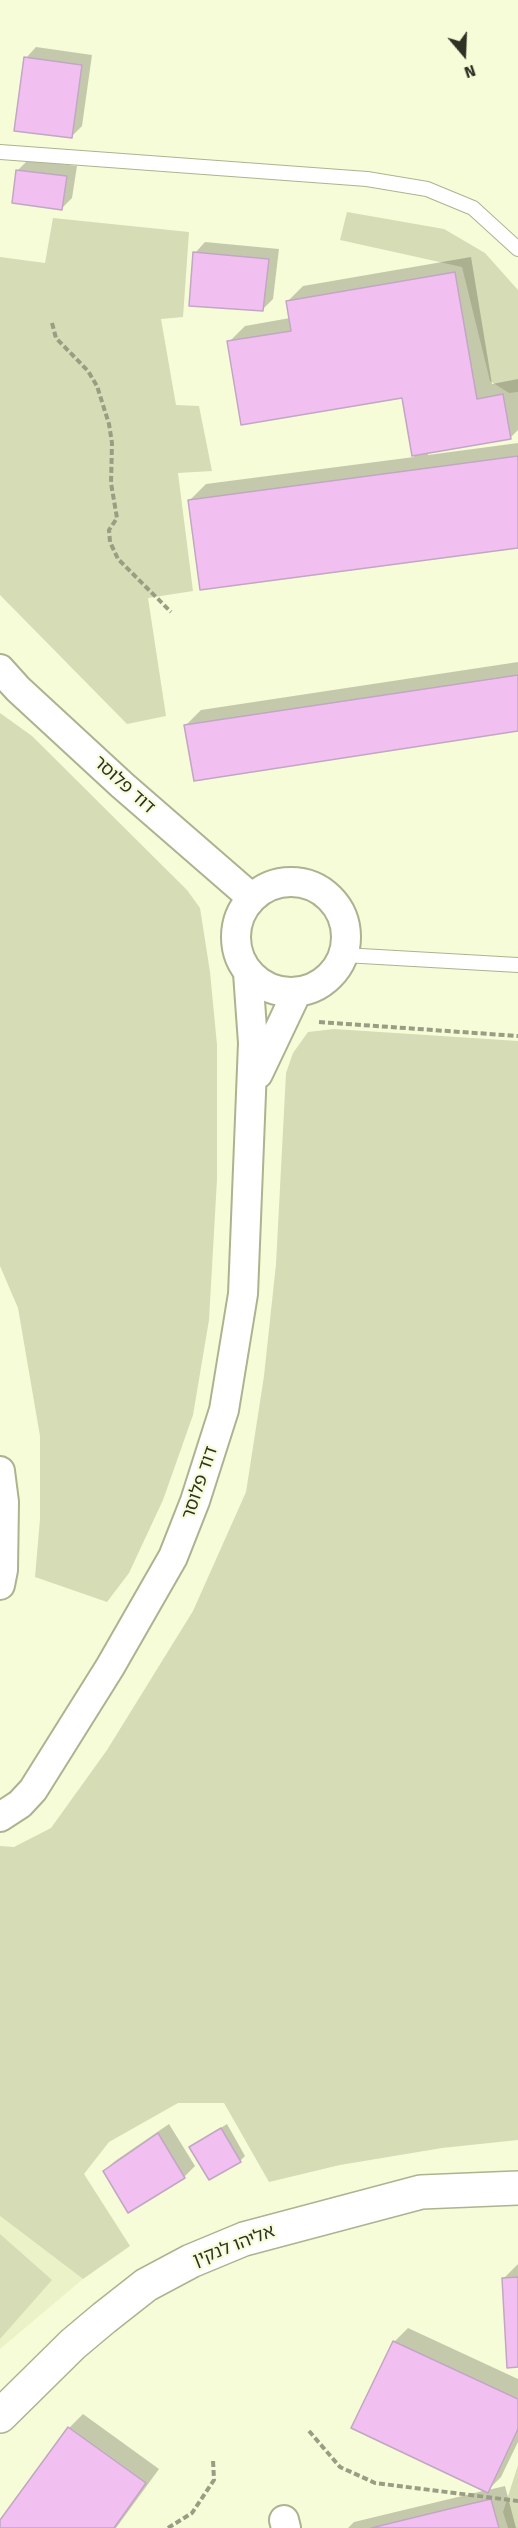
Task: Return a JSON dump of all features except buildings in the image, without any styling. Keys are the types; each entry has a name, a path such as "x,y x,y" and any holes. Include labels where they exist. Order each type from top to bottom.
{"street":[{"name":"דוד פלוסר","path":"0,669 18,689 122,785 252,897"},
{"path":"292,881 321,890 341,912 346,926 347,941 344,955 337,969 326,981 297,992 279,992 262,985 248,973 240,959 235,942 236,926 242,911 252,897 264,888 292,881"},
{"name":"דוד פלוסר","path":"0,1817 20,1804 33,1790 110,1667 173,1557 195,1501 224,1410 243,1294 253,1043 248,973"},
{"name":"דוד פלוסר","path":"250,1095 267,1052 297,992"},
{"path":"0,1471 4,1513 3,1570 0,1585"},
{"name":"אליהו לנקין","path":"0,2416 73,2344 104,2318 146,2285 191,2261 244,2239 422,2192 518,2188"}],"lane":[{"path":"0,152 367,179 427,189 473,208 518,249"},
{"path":"344,955 518,965"}],"path":[{"path":"52,323 56,338 88,370 97,386 109,424 113,464 111,483 117,518 110,530 110,542 118,559 171,612"},
{"path":"318,1022 518,1036"},
{"path":"309,2431 340,2467 375,2483 518,2501"},
{"path":"168,2528 192,2513 214,2480 213,2460"}],"shaded area":[{"path":"347,212 444,229 485,253 518,290 518,392 509,393 490,381 462,267 340,240"},
{"path":"53,218 189,232 183,317 161,319 176,405 199,406 212,471 178,473 193,591 148,598 166,716 127,724 0,595 0,257 45,263"},
{"path":"0,713 32,736 187,890 200,908 210,972 217,1045 217,1179 209,1320 193,1415 163,1500 129,1573 107,1602 35,1577 40,1519 40,1436 18,1308 0,1266"},
{"path":"334,1029 518,1041 518,2140 442,2148 340,2165 269,2182 224,2103 178,2103 109,2142 84,2174 130,2246 83,2279 0,2216 0,1846 14,1847 51,1828 107,1750 193,1611 246,1492 264,1376 276,1264 286,1073 293,1053 308,1032"},
{"path":"0,2216 83,2279 0,2349"},
{"path":"0,2234 52,2280 0,2339"},
{"path":"518,2465 518,2528 508,2528 503,2512"}]}
